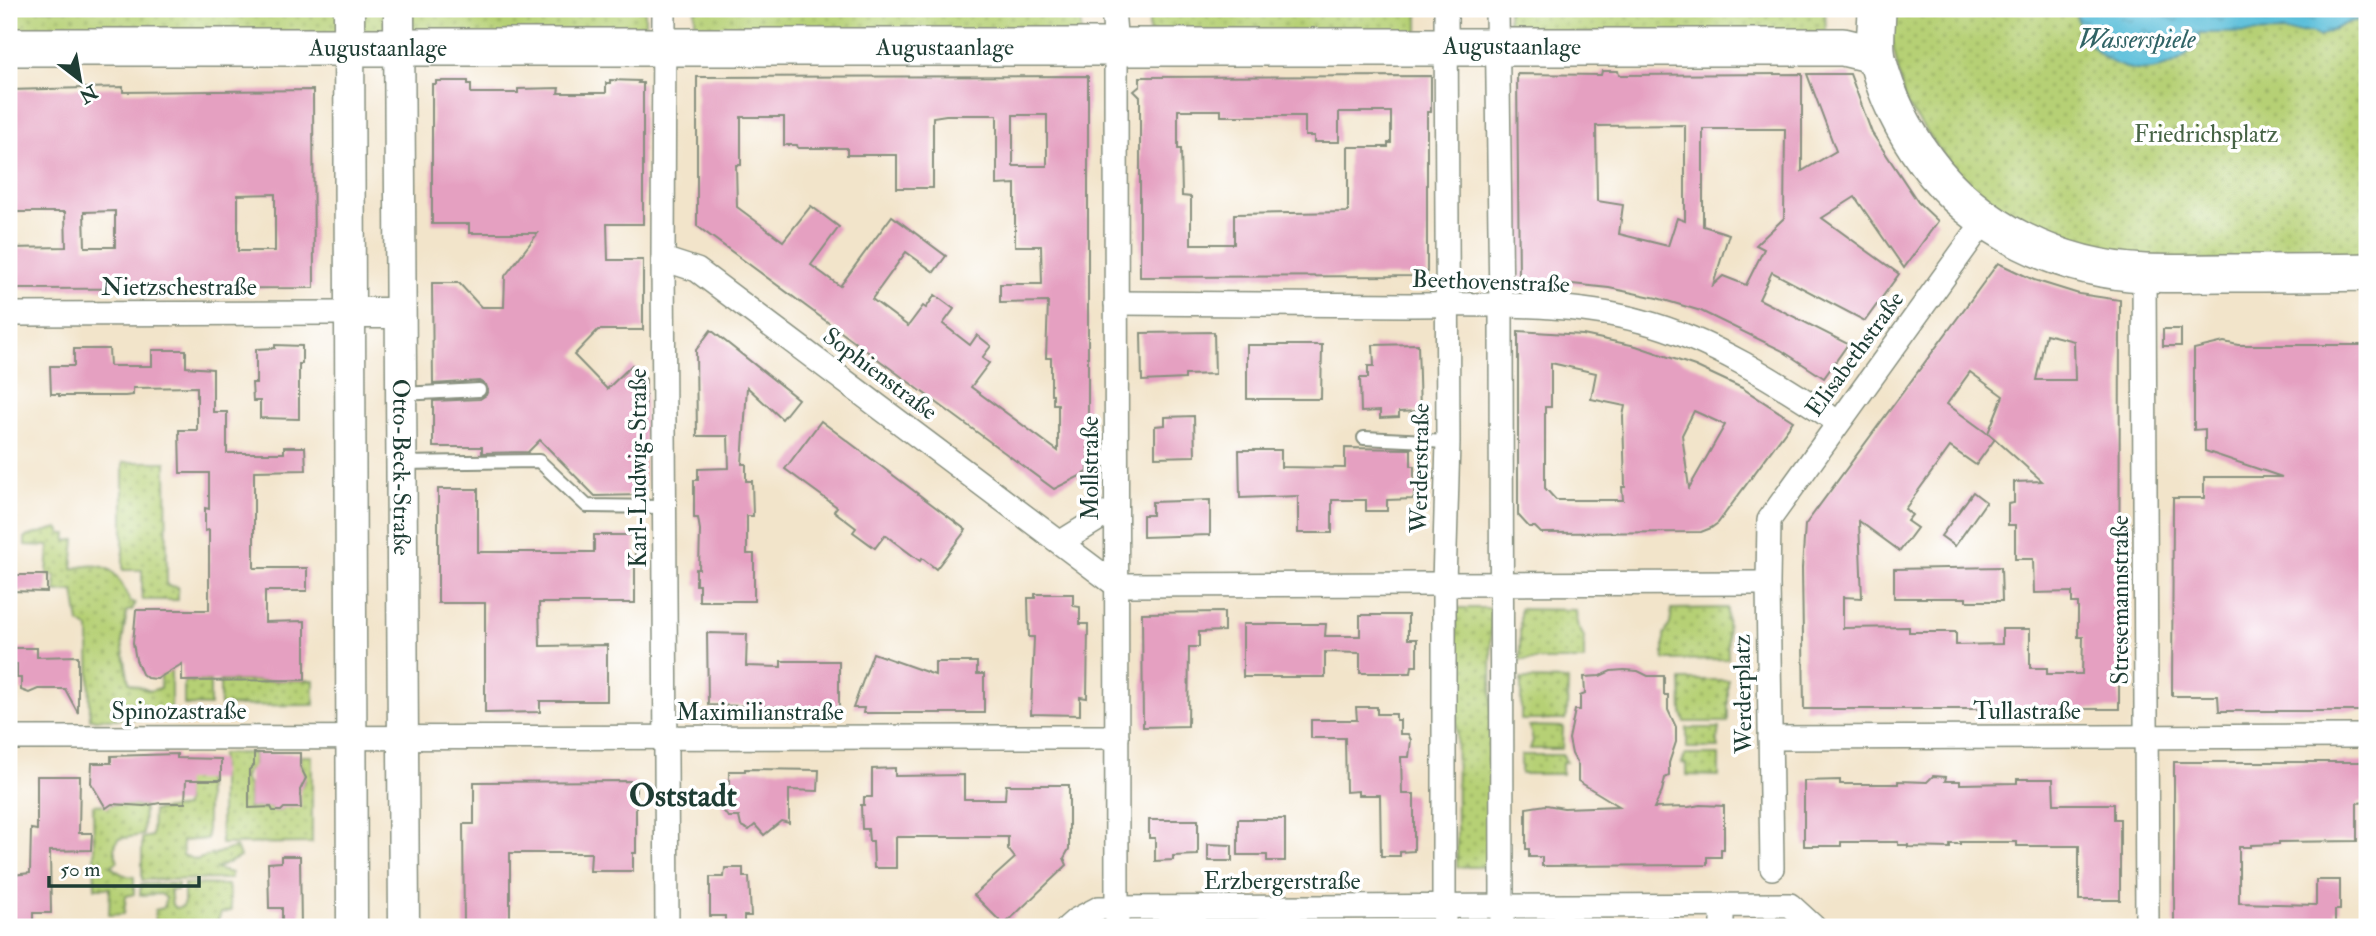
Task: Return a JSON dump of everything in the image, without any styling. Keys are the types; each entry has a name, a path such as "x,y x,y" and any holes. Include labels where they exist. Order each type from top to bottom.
{"main road":[{"path":"1877,9 1877,60 1913,143 1948,187 1985,220 2040,250 2069,261 2144,273 2367,272"},
{"name":"Augustaanlage","path":"9,47 1843,47 1864,52 1877,60"}],"street":[{"path":"349,9 352,927"},
{"name":"Otto-Beck-Straße","path":"400,9 404,927"},
{"name":"Karl-Ludwig-Straße","path":"664,9 663,259 654,507 666,739 667,927"},
{"name":"Mollstraße","path":"1113,9 1116,46 1117,918"},
{"name":"Werderstraße","path":"1444,917 1444,584 1448,442 1446,9"},
{"path":"1497,9 1501,305 1501,917 1722,916 1772,905 1790,905 1814,927"},
{"name":"Elisabethstraße","path":"1769,520 1985,220"},
{"name":"Sophienstraße","path":"663,259 697,270 1116,585"},
{"name":"Stresemannstraße","path":"2144,273 2147,927"},
{"name":"Beethovenstraße","path":"1116,303 1501,305 1600,313 1640,321 1678,333 1771,379 1838,422"},
{"path":"349,313 400,313"},
{"name":"Nietzschestraße","path":"9,314 349,313"},
{"path":"1061,542 1116,508"},
{"name":"Werderplatz","path":"1769,520 1772,868"},
{"path":"1116,585 1758,583"},
{"name":"Tullastraße","path":"1770,738 2367,736"},
{"name":"Maximilianstraße","path":"350,737 1116,737"},
{"name":"Spinozastraße","path":"9,738 350,737"},
{"name":"Erzbergerstraße","path":"1068,927 1099,908 1117,918 1501,917"}],"lane":[{"path":"401,394 478,390"},
{"path":"1364,438 1448,442"},
{"path":"401,463 539,461 587,506 654,507"}],"green space":[{"path":"9,9 645,9 645,38 9,40"},
{"path":"695,9 1081,9 1081,34 695,35"},
{"path":"1149,9 1418,9 1418,33 1149,34"},
{"path":"1508,9 1825,9 1826,33 1508,33"},
{"name":"Friedrichsplatz","path":"1885,9 2367,9 2367,260 2145,261 2075,250 1975,199 1905,102"},
{"path":"123,462 166,462 167,586 178,587 178,600 142,600 142,570 123,570"},
{"path":"58,528 62,534 67,534 66,541 75,540 72,569 95,565 110,570 121,583 130,602 135,603 132,610 127,611 122,643 129,683 150,691 160,688 161,676 171,668 171,719 90,719 89,629 79,623 74,591 56,592 55,576 47,575 49,546 25,545 25,537"},
{"path":"1456,608 1491,608 1492,867 1457,867"},
{"path":"1727,608 1728,659 1664,660 1664,635 1670,624 1672,609"},
{"path":"1520,609 1576,610 1577,624 1584,637 1584,660 1520,660"},
{"path":"1521,679 1568,680 1565,720 1521,720"},
{"path":"314,680 314,705 220,706 220,681"},
{"path":"1681,680 1728,680 1728,722 1685,722 1682,713"},
{"path":"184,681 210,681 210,706 184,705"},
{"path":"1529,726 1563,727 1562,749 1530,749 1533,740"},
{"path":"1687,728 1719,728 1719,748 1687,748"},
{"path":"254,753 254,770 248,770 243,778 249,787 249,808 271,807 274,811 281,811 305,782 305,774 300,769 300,756 312,756 312,843 221,844 221,754"},
{"path":"1521,755 1563,755 1566,762 1562,762 1562,774 1521,774"},
{"path":"1685,755 1719,755 1719,776 1686,775 1686,764 1682,763"},
{"path":"184,777 207,777 207,839 182,841 183,855 196,860 236,847 240,857 216,869 231,873 231,879 142,880 142,838 152,836 153,811 185,807"},
{"path":"93,805 144,806 143,835 118,839 114,849 118,861 111,866 121,874 134,877 134,894 126,896 124,914 109,915 110,888 95,888"},
{"path":"141,884 178,884 177,890 170,890 172,905 176,908 182,907 184,903 184,884 228,885 231,911 221,913 216,925 210,927 159,927 155,910 163,908 166,898 161,894 140,895"}],"water":[{"name":"Wasserspiele","path":"2075,9 2367,9 2367,19 2349,22 2319,37 2311,32 2199,33 2198,44 2181,59 2163,68 2144,70 2125,68 2108,60 2093,47 2082,30"}],"building":[{"path":"1602,71 1618,71 1619,75 1802,74 1802,171 1836,151 1807,74 1850,74 1872,133 1918,202 1938,221 1904,268 1855,197 1822,218 1899,274 1865,321 1772,272 1759,299 1848,344 1824,378 1781,350 1701,311 1609,288 1519,281 1517,74 1601,75","holes":["1685,125 1685,221 1677,218 1668,246 1619,234 1623,205 1597,201 1596,126","1703,129 1785,129 1784,218 1756,245 1764,249 1746,285 1723,276 1713,285 1729,234 1703,226"]},
{"path":"1088,76 1088,472 1054,489 697,226 697,77","holes":["997,115 997,185 1015,184 1015,246 1041,246 1042,284 1000,284 1000,303 1048,302 1046,358 1051,358 1051,394 1053,404 1058,404 1058,451 971,387 989,363 982,358 991,346 977,335 970,345 943,324 954,309 935,295 908,326 872,299 906,252 934,272 946,256 892,216 840,286 811,265 839,227 811,206 783,241 737,207 736,165 741,165 741,117 784,117 784,145 797,145 798,148 847,148 847,155 897,155 897,188 933,188 933,117","1013,115 1047,115 1047,166 1013,166"]},
{"path":"1431,76 1431,112 1427,112 1427,276 1140,277 1140,97 1134,91 1140,86 1140,77","holes":["1178,110 1221,110 1221,116 1305,116 1305,136 1314,136 1314,142 1339,142 1339,112 1391,112 1391,143 1388,143 1388,147 1348,147 1348,212 1234,214 1234,244 1191,244 1191,197 1182,196"]},
{"path":"610,80 643,83 643,224 607,224 608,260 643,260 643,330 598,330 574,355 607,389 632,365 646,379 644,495 595,496 540,440 528,452 482,453 482,447 433,447 433,401 480,399 488,390 486,385 479,381 433,384 432,283 459,283 481,307 504,307 505,276 538,233 469,233 469,224 432,224 432,84 436,84 436,81 468,81 468,84 471,84 471,93 518,93 518,89 559,88 558,93 606,93 606,83 610,83"},
{"path":"123,87 123,92 313,90 314,288 9,289 9,248 66,247 65,212 9,212 9,90","holes":["275,194 275,251 238,251 238,195","115,211 115,247 85,247 84,212"]},
{"path":"1998,263 2034,280 2079,294 2120,300 2119,709 1804,709 1802,568 1805,525","holes":["2046,334 2074,341 2075,380 2036,380","1970,372 2003,396 1988,433 1995,439 1947,404","1995,439 2042,481 2014,482 2014,503 2008,504 2008,525 2015,525 2015,559 2033,559 2034,593 2072,592 2072,603 2078,603 2078,637 2083,637 2082,674 2047,674 2047,668 2030,668 2030,629 2002,629 2002,644 1956,645 1956,632 1909,632 1909,627 1843,628 1843,597 1862,598 1859,521 1900,551 1917,528 1907,521 1912,515 1905,509 1950,447 1976,465"]},
{"path":"2163,329 2181,329 2181,346 2163,346"},
{"path":"711,330 798,399 782,419 747,387 742,464 746,464 746,481 752,481 753,516 747,516 747,554 754,554 754,601 699,601 699,585 696,585 700,530 698,518 694,518 694,480 698,480 698,469 729,468 728,436 697,436 696,350"},
{"path":"1518,331 1583,335 1636,346 1695,366 1742,388 1793,421 1718,523 1701,532 1541,533 1535,527 1529,527 1518,515","holes":["1551,363 1596,373 1591,399 1625,406 1623,500 1556,500 1545,488 1545,407 1551,407","1694,411 1725,425 1689,488 1682,435"]},
{"path":"1214,332 1215,374 1185,375 1185,379 1142,381 1141,333"},
{"path":"2224,342 2238,345 2367,345 2367,711 2219,711 2218,696 2172,696 2173,498 2204,498 2204,477 2282,477 2205,451 2205,429 2194,430 2194,349"},
{"path":"1418,344 1420,411 1399,412 1399,417 1380,418 1380,411 1361,412 1360,378 1368,378 1368,366 1374,366 1373,345"},
{"path":"275,345 302,346 302,364 299,364 299,419 260,418 260,401 253,401 256,349 275,348"},
{"path":"1247,345 1322,345 1321,399 1247,399"},
{"path":"74,349 109,349 110,366 152,366 152,350 186,350 186,367 213,369 213,412 227,412 227,453 284,453 284,447 305,447 306,470 254,471 254,568 307,568 307,591 265,591 265,622 305,621 305,680 182,681 182,664 157,679 147,678 142,674 133,643 136,610 209,610 209,530 205,531 205,508 209,509 209,473 180,473 179,430 197,430 197,387 133,388 133,395 125,396 51,394 50,366 74,366"},
{"path":"1194,416 1195,456 1155,457 1155,426 1165,425 1165,417"},
{"path":"821,421 966,530 936,569 922,558 920,561 885,535 875,548 853,532 856,528 834,511 837,507 785,469"},
{"path":"1345,448 1411,449 1414,499 1387,500 1387,511 1366,511 1366,500 1332,500 1332,533 1298,533 1298,496 1240,498 1239,450 1281,450 1281,467 1345,468"},
{"path":"438,489 478,489 478,552 594,552 594,535 635,535 635,603 539,603 540,646 607,645 607,701 540,701 540,712 485,713 485,603 438,603"},
{"path":"1973,492 1986,502 1955,546 1941,536"},
{"path":"1210,500 1210,535 1143,537 1143,515 1152,515 1152,502"},
{"path":"2001,567 2002,601 1894,598 1894,569"},
{"path":"9,575 47,575 47,592 9,591"},
{"path":"1035,594 1073,594 1073,606 1080,607 1080,624 1088,624 1087,698 1080,697 1080,715 1031,714 1034,637 1029,637 1028,598 1035,598"},
{"path":"1224,612 1224,631 1199,632 1199,647 1189,647 1188,726 1143,727 1142,613"},
{"path":"1360,615 1408,615 1408,639 1417,639 1417,666 1412,666 1411,673 1360,673 1360,653 1325,652 1325,677 1243,677 1243,624 1326,624 1325,636 1360,636"},
{"path":"707,633 747,634 746,666 781,667 781,661 839,661 839,708 832,707 832,714 789,714 789,708 781,707 708,705"},
{"path":"9,648 37,648 37,657 78,656 78,713 65,689 38,689 29,693 21,690 21,678 17,678 17,664 9,664"},
{"path":"873,653 935,675 935,662 977,662 977,674 984,674 984,713 863,713 864,708 853,708"},
{"path":"1624,670 1638,671 1648,676 1664,676 1664,695 1668,695 1668,710 1676,727 1676,742 1669,763 1669,776 1665,778 1654,808 1724,806 1724,849 1721,849 1721,857 1707,857 1707,865 1542,866 1542,857 1529,857 1529,849 1526,849 1526,808 1546,805 1564,808 1619,806 1578,781 1578,765 1569,739 1575,710 1580,710 1580,696 1585,694 1584,677"},
{"path":"1356,707 1377,707 1377,714 1396,714 1396,720 1400,720 1400,734 1408,734 1411,740 1409,757 1401,757 1402,794 1414,794 1414,851 1400,852 1400,856 1381,856 1380,795 1346,792 1345,738 1311,738 1311,720 1357,720"},
{"path":"254,753 300,753 300,766 306,778 300,790 301,808 273,811 271,807 249,808 249,770 254,765"},
{"path":"177,754 177,758 221,759 221,780 186,780 185,803 144,806 112,804 106,808 91,783 92,763 111,763 111,756"},
{"path":"2174,762 2367,762 2367,802 2357,803 2357,841 2279,842 2239,847 2239,903 2316,905 2316,880 2340,880 2340,910 2335,910 2335,927 2174,927"},
{"path":"895,768 895,776 964,775 964,799 1005,799 1006,785 1069,785 1069,849 1064,858 1067,865 1004,925 974,895 1015,858 1008,849 1008,837 896,837 896,868 874,868 873,841 869,841 868,829 862,829 861,805 864,805 864,797 872,797 872,769"},
{"path":"819,770 818,791 789,790 789,823 781,821 764,835 755,825 749,830 741,826 739,817 728,817 722,809 722,789 729,784 729,771"},
{"path":"37,776 80,776 79,833 92,833 91,850 50,851 51,913 33,913 33,927 13,927 13,901 10,895 13,875 30,873 31,829 37,830"},
{"path":"1933,776 1946,777 1945,781 1960,781 1960,784 2053,779 2054,804 2114,804 2114,819 2120,819 2120,900 2079,900 2079,846 1960,842 1950,844 1950,848 1908,847 1898,845 1898,842 1841,842 1841,846 1804,846 1804,781 1840,780 1840,784 1898,784 1898,781 1927,782"},
{"path":"636,781 636,853 633,853 633,871 590,871 591,853 510,853 510,927 464,927 463,824 474,824 474,782"},
{"path":"1238,819 1285,819 1285,861 1267,861 1267,855 1238,855"},
{"path":"1149,820 1198,820 1198,855 1173,856 1173,860 1155,861 1155,838 1149,838"},
{"path":"1208,844 1232,845 1232,861 1208,861"},
{"path":"281,856 300,856 301,927 282,927 282,908 269,908 268,863 281,862"},
{"path":"725,868 743,868 743,877 749,877 751,916 744,916 744,925 725,925 725,916 710,916 710,877 724,877"}],"district":[{"name":"Oststadt","path":"683,796"}]}
